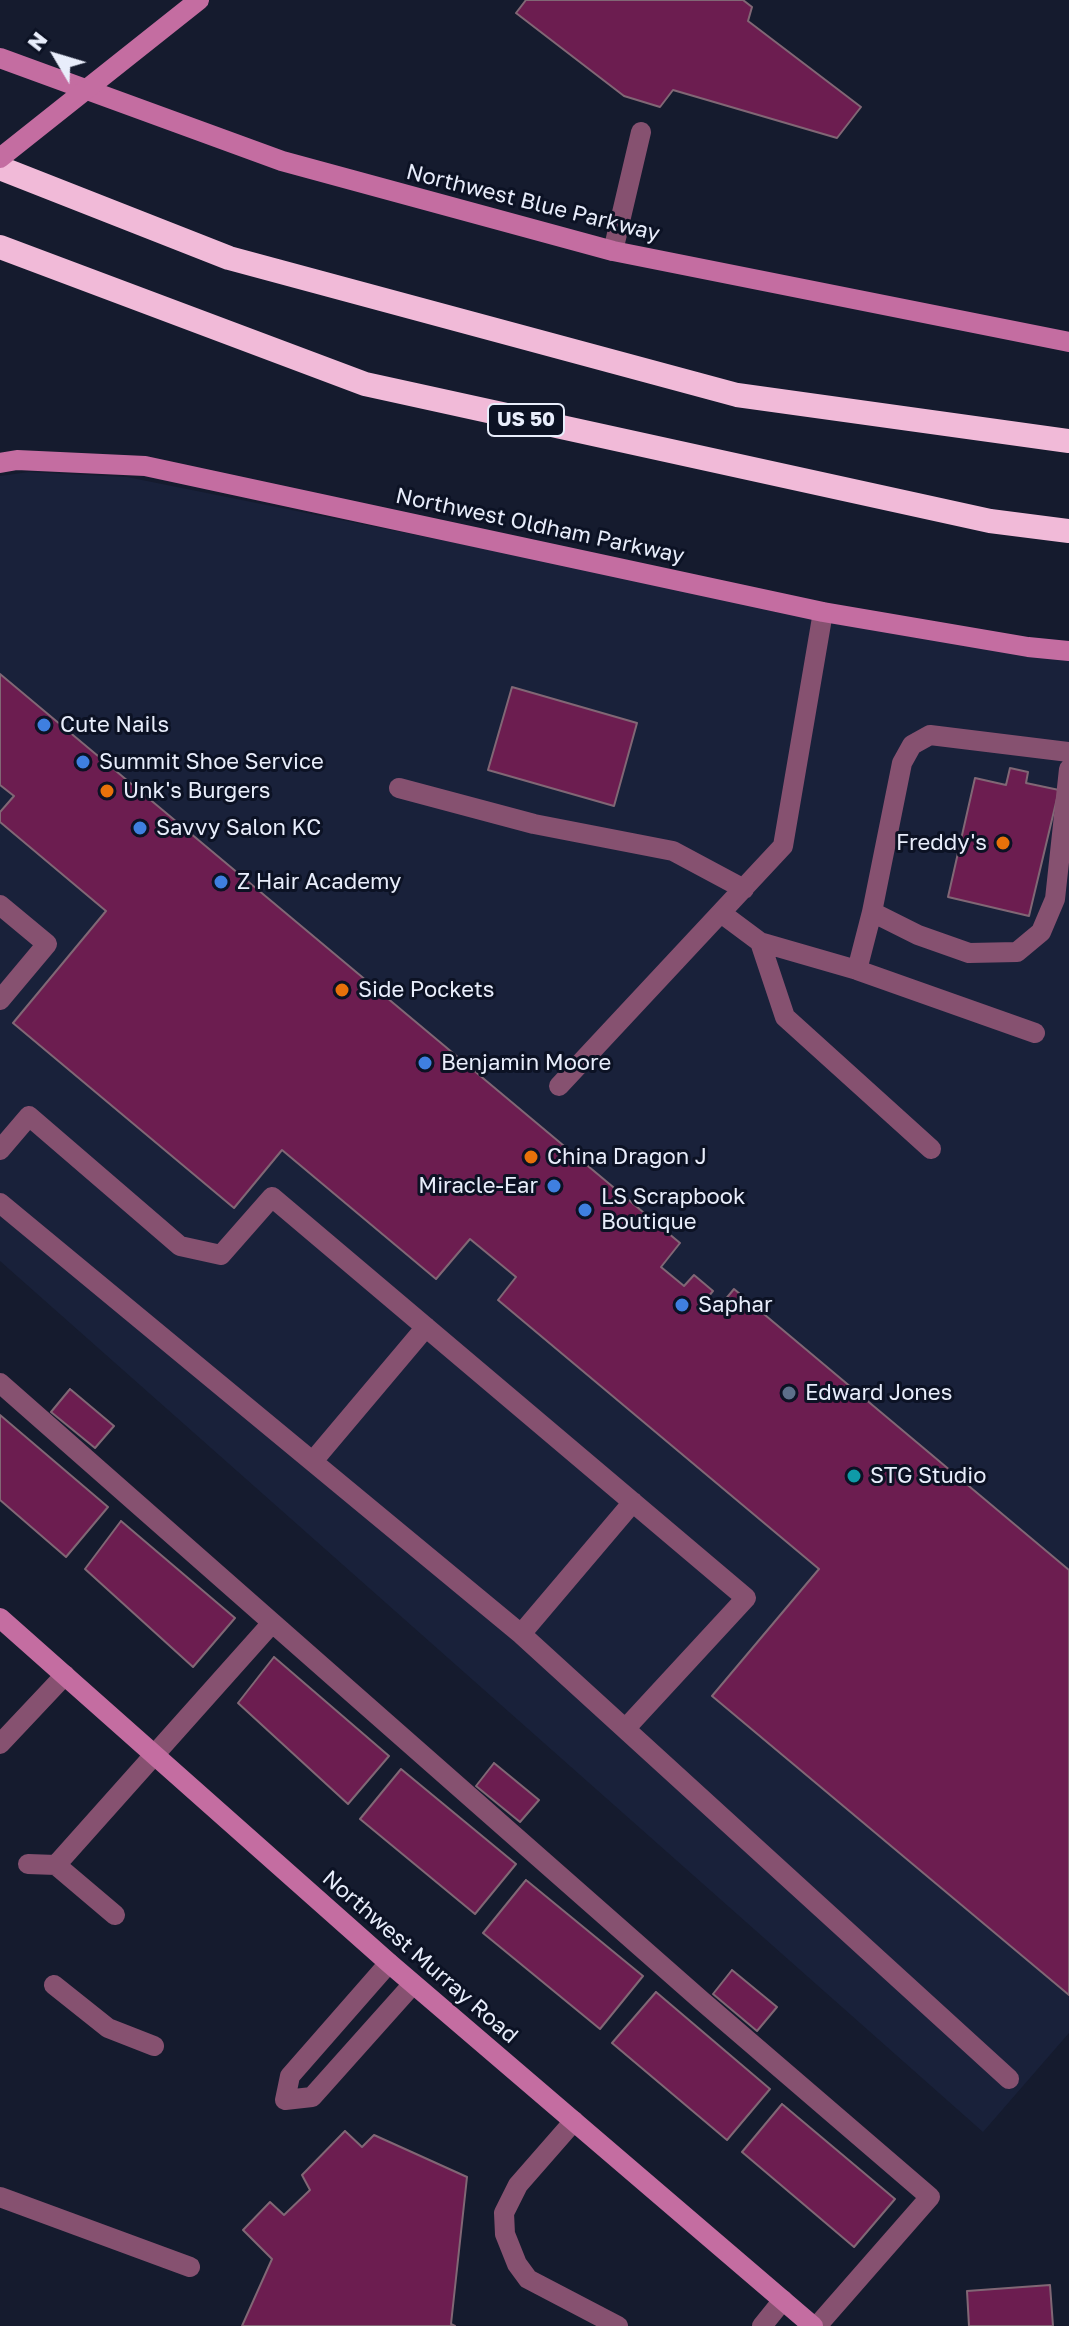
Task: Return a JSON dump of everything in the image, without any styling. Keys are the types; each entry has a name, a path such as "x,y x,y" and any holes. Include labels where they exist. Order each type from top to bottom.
{"highway":[{"path":"0,168 229,258 737,395 1069,441"},
{"name":"US 50","path":"0,247 365,384 975,518 1069,531"}],"street":[{"path":"0,158 199,0"},
{"name":"Northwest Blue Parkway","path":"0,58 282,161 613,251 1069,342"},
{"name":"Northwest Oldham Parkway","path":"0,463 17,460 145,466 823,612 1028,647 1069,651"},
{"name":"Northwest Murray Road","path":"0,1618 413,1984 815,2326"}],"lane":[{"path":"613,251 641,132"},
{"path":"559,1086 783,846 823,612"},
{"path":"857,970 902,763 912,745 930,735 1069,752"},
{"path":"872,912 918,935 969,953 1017,952 1041,932 1055,899 1069,769"},
{"path":"399,788 534,824 673,851 744,889"},
{"path":"0,905 47,944 0,1000"},
{"path":"721,913 760,942 857,970 1035,1033"},
{"path":"760,942 785,1017 931,1149"},
{"path":"0,1150 29,1116 180,1246 221,1255 272,1197 746,1598 625,1729"},
{"path":"0,1203 521,1634 1009,2079"},
{"path":"313,1461 426,1327"},
{"path":"0,1383 702,2001 930,2197 815,2326"},
{"path":"521,1634 633,1502"},
{"path":"56,1865 272,1623"},
{"path":"0,1744 65,1675"},
{"path":"28,1864 56,1865 115,1915"},
{"path":"389,1963 290,2076 285,2100 312,2097 413,1984"},
{"path":"54,1985 108,2028 154,2046"},
{"path":"574,2121 518,2185 504,2213 505,2234 517,2264 528,2279 618,2326"},
{"path":"0,2197 190,2267"},
{"path":"762,2326 783,2300"}],"shaded area":[{"path":"29,472 127,477 930,638 1069,656 1069,2033 983,2132 0,1261 0,476"}],"building":[{"path":"526,0 743,0 752,7 748,21 861,107 837,138 673,90 660,107 624,96 516,13"},
{"path":"0,674 680,1243 661,1267 684,1286 694,1275 713,1291 703,1303 715,1312 734,1289 1069,1570 1069,1995 712,1696 819,1569 498,1300 516,1277 470,1239 436,1279 282,1150 234,1208 13,1023 106,911 0,822 0,812 14,796 0,785"},
{"path":"512,687 637,723 614,806 488,770"},
{"name":"Freddy's","path":"1010,768 1028,772 1026,783 1059,790 1029,916 948,897 975,778 1006,785"},
{"path":"70,1389 114,1426 95,1448 51,1412"},
{"path":"0,1415 108,1507 66,1557 0,1500"},
{"path":"121,1521 235,1618 193,1667 85,1569"},
{"path":"274,1657 389,1756 348,1804 238,1703"},
{"path":"494,1763 539,1800 520,1822 476,1786"},
{"path":"401,1769 516,1864 475,1914 360,1819"},
{"path":"526,1880 643,1976 600,2029 483,1933"},
{"path":"732,1970 777,2007 757,2031 713,1994"},
{"path":"656,1992 770,2089 727,2140 612,2043"},
{"path":"782,2104 895,2199 854,2247 742,2152"},
{"path":"345,2131 362,2147 374,2135 467,2177 451,2324 455,2326 242,2326 272,2259 243,2230 270,2202 284,2215 310,2190 302,2175"},
{"path":"1050,2285 1053,2326 969,2326 967,2291"}],"place":[{"name":"Cute Nails","path":"44,725"},
{"name":"Summit Shoe Service","path":"83,762"},
{"name":"Unk's Burgers","path":"107,791"},
{"name":"Savvy Salon KC","path":"140,828"},
{"name":"Freddy's","path":"1003,843"},
{"name":"Z Hair Academy","path":"221,882"},
{"name":"Side Pockets","path":"342,990"},
{"name":"Benjamin Moore","path":"425,1063"},
{"name":"China Dragon J","path":"531,1157"},
{"name":"Miracle-Ear","path":"554,1186"},
{"name":"LS Scrapbook Boutique","path":"585,1210"},
{"name":"Saphar","path":"682,1305"},
{"name":"Edward Jones","path":"789,1393"},
{"name":"STG Studio","path":"854,1476"}]}
